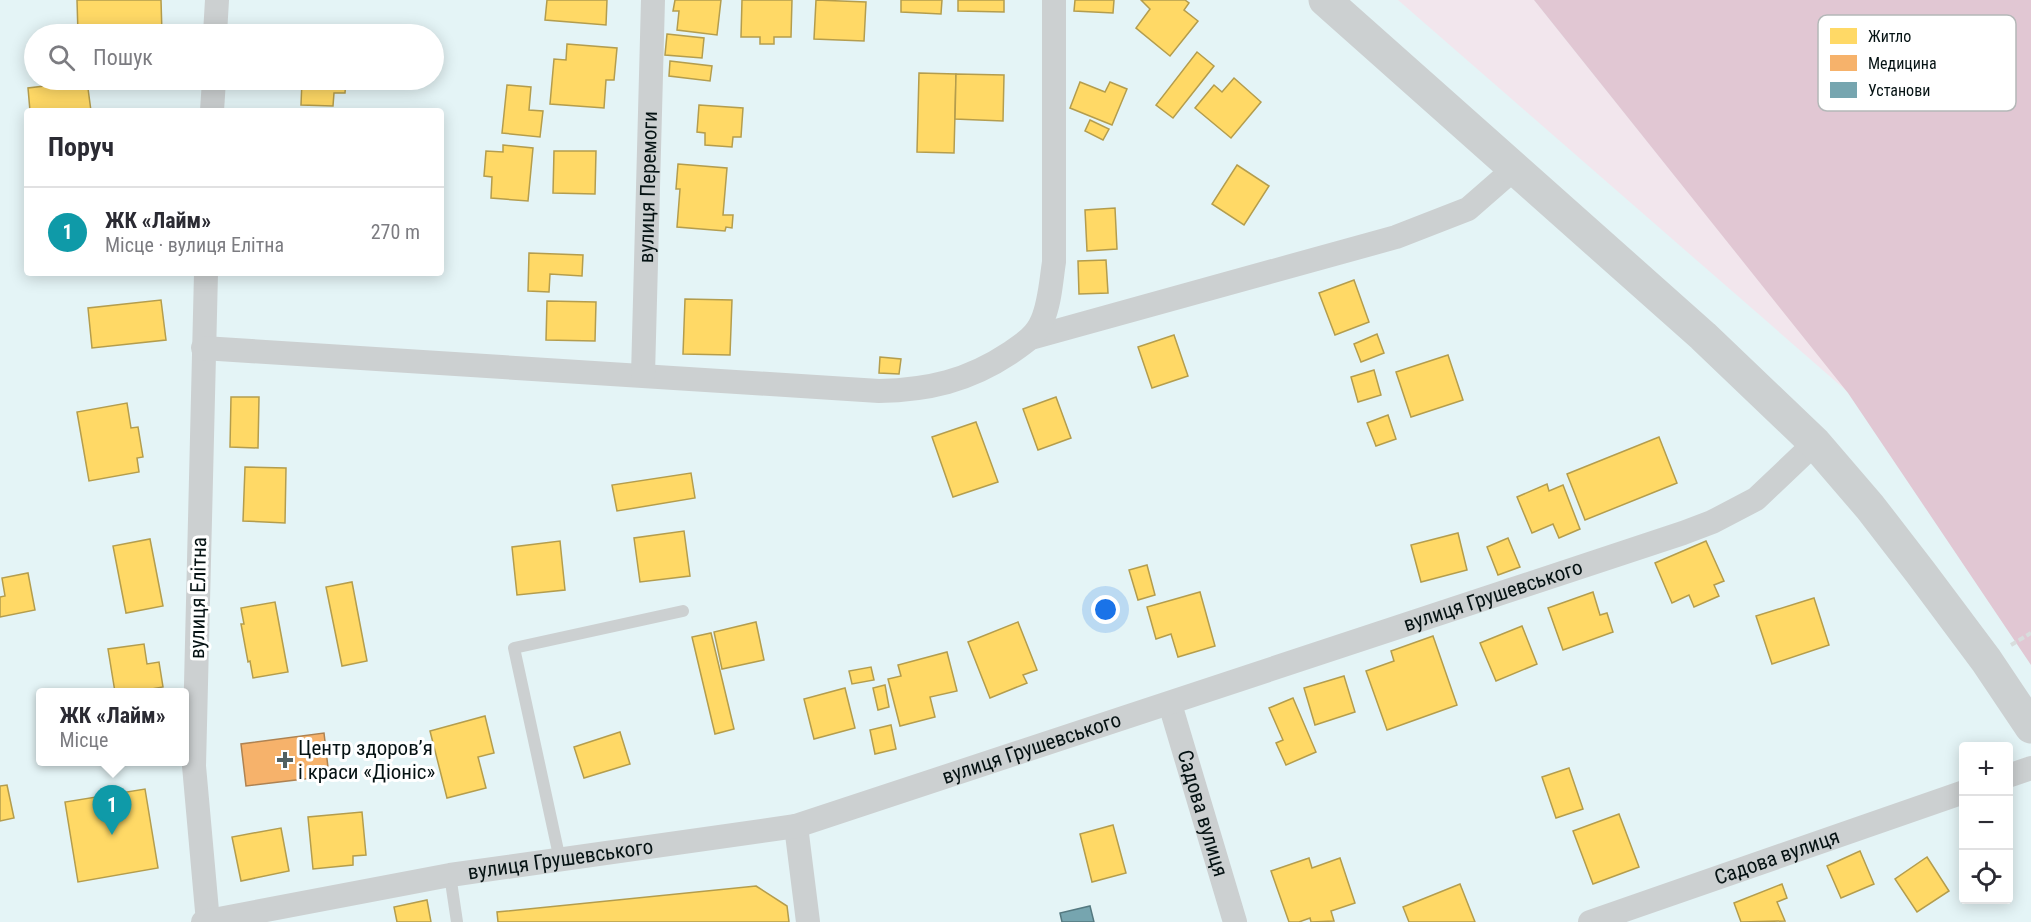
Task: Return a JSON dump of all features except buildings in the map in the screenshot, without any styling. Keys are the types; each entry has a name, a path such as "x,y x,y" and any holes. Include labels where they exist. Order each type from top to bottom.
{"main road":[{"path":"1325,0 1703,336 1815,443 1921,573 1986,660 2031,727"}],"street":[{"path":"216,24 217,0"},
{"name":"вулиця Перемоги","path":"643,375 653,0"},
{"path":"1031,338 1043,321 1054,262 1054,0"},
{"path":"212,108 213,90"},
{"path":"202,348 879,391 906,390 959,379 988,367 1031,338 1396,237 1468,209 1515,168"},
{"name":"вулиця Елітна","path":"206,276 202,348 194,766 206,922"},
{"name":"вулиця Грушевського","path":"206,922 450,875 796,826 1170,704 1712,522 1756,499 1815,443"},
{"name":"Садова вулиця","path":"1170,704 1235,922"},
{"path":"2013,774 2031,768"},
{"name":"Садова вулиця","path":"1590,922 1959,794"},
{"path":"796,826 808,922"}],"lane":[{"path":"560,860 514,648 683,611"},
{"path":"450,875 457,922"}],"shaded area":[{"path":"1398,0 1534,0 1849,393"},
{"path":"1534,0 2031,0 2031,665 1848,393"}],"place":[{"name":"Центр здоровʼя і краси «Діоніс»","path":"285,760"},
{"name":"ЖК «Лайм»","path":"112,835"}]}
